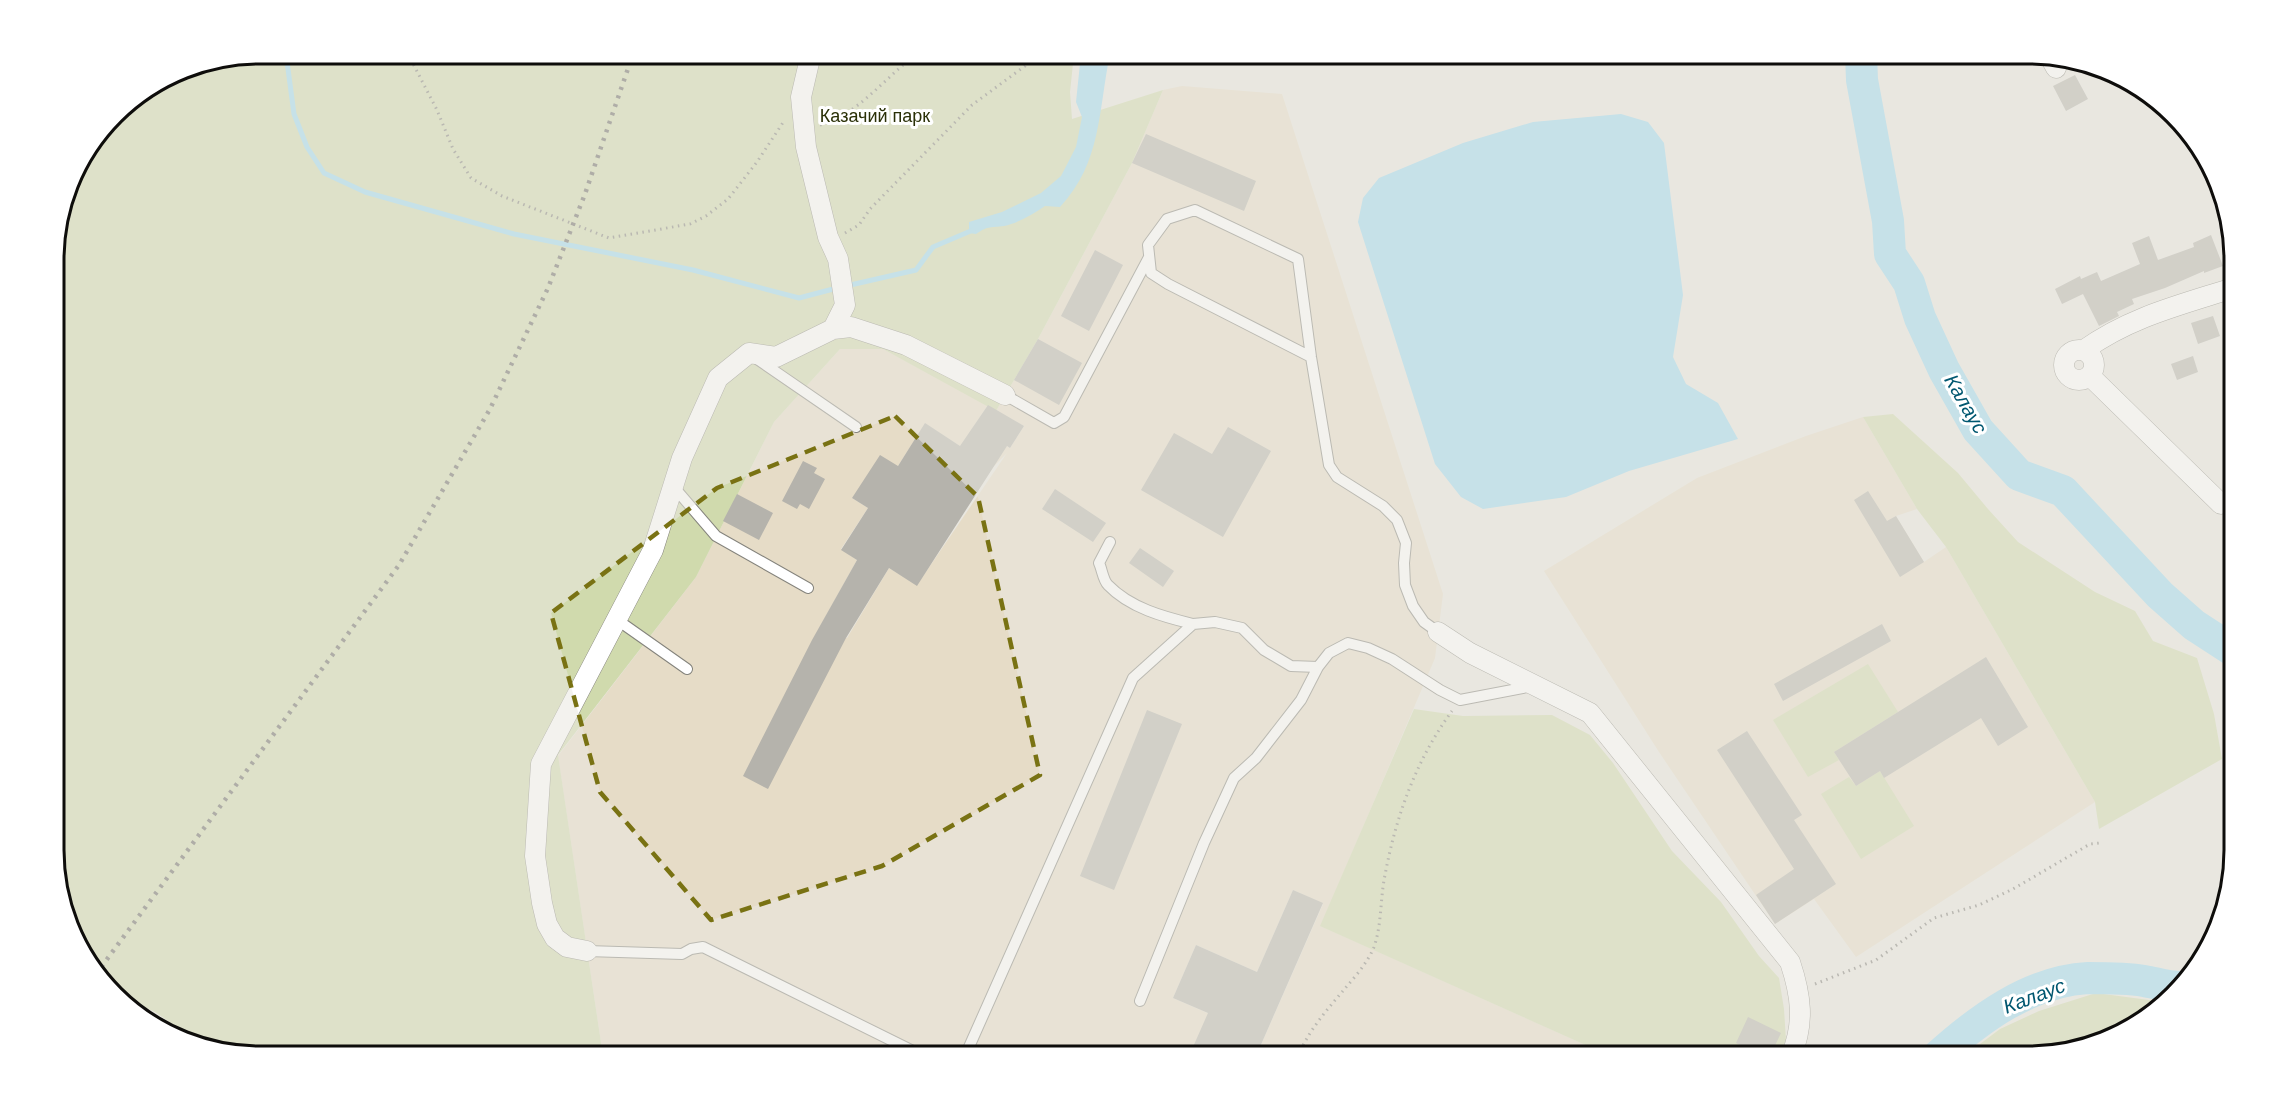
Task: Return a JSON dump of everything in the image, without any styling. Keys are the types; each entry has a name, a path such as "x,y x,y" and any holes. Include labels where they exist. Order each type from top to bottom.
{"street":[{"path":"809,65 801,97 806,147 831,243 838,259 845,305 833,329"},
{"path":"2221,504 2090,376 2082,380 2072,378 2064,366 2069,353 2079,349 2084,350 2106,334 2137,319 2224,291"},
{"path":"587,951 567,947 555,938 547,924 535,856 541,764 653,550 682,458 718,378 749,353 776,357 833,329 851,327 897,342 937,359 1005,395"},
{"path":"1438,632 1470,652 1590,712 1790,962 1799,991 1798,1038 1795,1045"}],"lane":[{"path":"1311,357 1168,284 1151,273 1148,245 1167,219 1195,210 1298,259 1329,465 1336,477 1383,506 1397,520 1406,543 1405,585 1413,606 1424,622 1438,632"},
{"path":"1005,395 1054,423 1064,417 1149,256"},
{"path":"749,353 855,427"},
{"path":"673,486 716,536 808,588"},
{"path":"1110,542 1099,563 1106,583 1130,601 1159,616 1193,624 1215,622 1242,628 1264,650 1291,666 1318,667"},
{"path":"616,619 687,669"},
{"path":"969,1046 1133,678 1193,624"},
{"path":"1140,1001 1204,843 1234,778 1256,758 1301,700 1318,667 1329,653 1348,643 1358,645 1392,659 1460,700 1535,685"},
{"path":"587,951 682,954 691,949 703,947 902,1046"}],"path":[{"path":"414,65 437,110 453,149 471,177 502,196 609,238 690,224 714,210 728,199 757,162 801,97"},
{"path":"804,129 836,120 904,65"},
{"path":"831,243 859,225 870,209 972,105 1025,65"},
{"path":"1303,1045 1358,973 1373,949 1380,924 1384,878 1394,830 1411,782 1436,733 1460,700"},
{"path":"1799,991 1876,960 1934,918 1979,905 2090,844 2100,843"}],"highlighted area":[{"path":"895,416 978,497 1040,775 882,866 711,920 600,792 551,613 717,488"}],"shaded area":[{"path":"1182,86 1282,94 1443,594 1435,658 1321,926 1586,1045 1261,1045 1323,904 1293,890 1257,972 1196,945 1173,998 1235,1025 1208,1045 601,1046 558,756 696,577 774,422 840,349 883,349 988,405 974,426 1010,448 1024,426 996,411 1038,339 1132,163 1163,90","holes":["925,424 993,467 1007,453 917,585 889,568 847,638 821,625 857,560 841,549 868,508 852,498 898,466"]},
{"path":"1863,417 1917,509 1896,516 1924,562 1946,547 2095,802 1856,957 1814,899 1775,924 1659,752 1544,571 1697,478 1806,436"}],"green space":[{"name":"Казачий парк","path":"248,65 1073,65 1070,92 1072,119 1163,90 1132,163 1038,339 996,411 883,349 840,349 774,422 696,577 558,755 601,1046 261,1046 222,1042 186,1031 171,1023 141,1005 122,988 105,969 79,924 66,875 64,849 65,248 71,210 85,174 105,141 122,122 163,91 198,75 222,68"},
{"path":"1893,414 1958,473 2018,542 2095,592 2135,611 2153,641 2197,658 2214,714 2222,759 2099,829 2095,802 1946,547 1917,509 1863,417"},
{"path":"1868,664 1898,712 1834,752 1839,760 1808,777 1773,720"},
{"path":"1414,709 1463,716 1552,715 1590,735 1613,763 1672,851 1721,902 1759,956 1779,978 1786,1040 1784,1045 1586,1045 1320,926"},
{"path":"1880,771 1914,826 1861,859 1821,794 1849,777 1856,786"},
{"path":"2096,993 2153,1001 2103,1031 2079,1039 2041,1045 1979,1045 2000,1029 2039,1011"}],"water":[{"path":"1080,65 1108,65 1091,154 1074,190 1060,207 1045,206 1015,223 987,228 976,234 969,233 969,222 1002,212 1041,193 1061,176 1076,147 1082,117 1076,102"},
{"path":"1621,114 1648,122 1664,143 1683,295 1673,357 1686,384 1718,403 1738,439 1629,471 1566,497 1483,509 1461,497 1435,464 1358,222 1363,198 1379,178 1463,143 1533,122"}],"building":[{"path":"2075,75 2088,99 2066,111 2053,86"},
{"path":"1146,134 1256,181 1244,211 1132,163"},
{"path":"2211,235 2223,266 2132,299 2134,304 2117,312 2119,316 2099,326 2083,294 2062,304 2055,289 2080,276 2081,279 2097,272 2101,281 2140,264 2132,243 2149,236 2158,260 2194,247 2193,243"},
{"path":"1095,250 1123,265 1089,331 1061,316"},
{"path":"2213,316 2220,336 2198,344 2191,323"},
{"path":"1038,339 1082,363 1059,405 1014,380"},
{"path":"2193,356 2198,372 2177,380 2171,364"},
{"path":"988,405 1024,426 1010,448 1007,446 917,586 889,568 846,638 768,789 743,776 812,640 857,560 841,550 868,508 852,498 880,455 898,466 925,423 960,446"},
{"path":"1228,427 1271,451 1223,537 1141,490 1174,433 1212,454"},
{"path":"803,461 817,468 814,473 825,479 809,509 800,504 797,509 782,501"},
{"path":"1055,489 1106,523 1093,542 1042,509"},
{"path":"1868,491 1887,521 1896,516 1924,562 1900,577 1854,500"},
{"path":"737,494 773,513 759,540 723,521"},
{"path":"1140,548 1174,571 1163,587 1129,563"},
{"path":"1882,624 1891,641 1783,701 1774,684"},
{"path":"1986,657 2028,727 1998,746 1981,718 1884,778 1880,771 1856,786 1834,752"},
{"path":"1147,710 1182,724 1114,890 1080,876"},
{"path":"1747,731 1802,815 1794,820 1836,884 1775,924 1756,895 1794,869 1717,750"},
{"path":"1293,890 1323,903 1261,1045 1194,1045 1208,1013 1173,998 1196,945 1257,972"},
{"path":"1748,1017 1781,1033 1775,1045 1740,1045 1736,1043"}],"waterway":[{"name":"Калаус","path":"1861,64 1862,80 1888,221 1890,254 1909,283 1920,318 1944,370 1978,430 2019,475 2063,491 2160,595 2194,625 2224,644"},
{"path":"287,65 294,114 307,147 324,173 365,192 514,234 693,270 799,298 837,288"},
{"path":"846,286 916,270 933,247 973,230"},
{"name":"Калаус","path":"1951,1045 2007,1004 2046,986 2088,978 2130,979 2169,986"}],"railway":[{"path":"103,965 399,565 490,409 548,288 585,194 629,65"}]}
